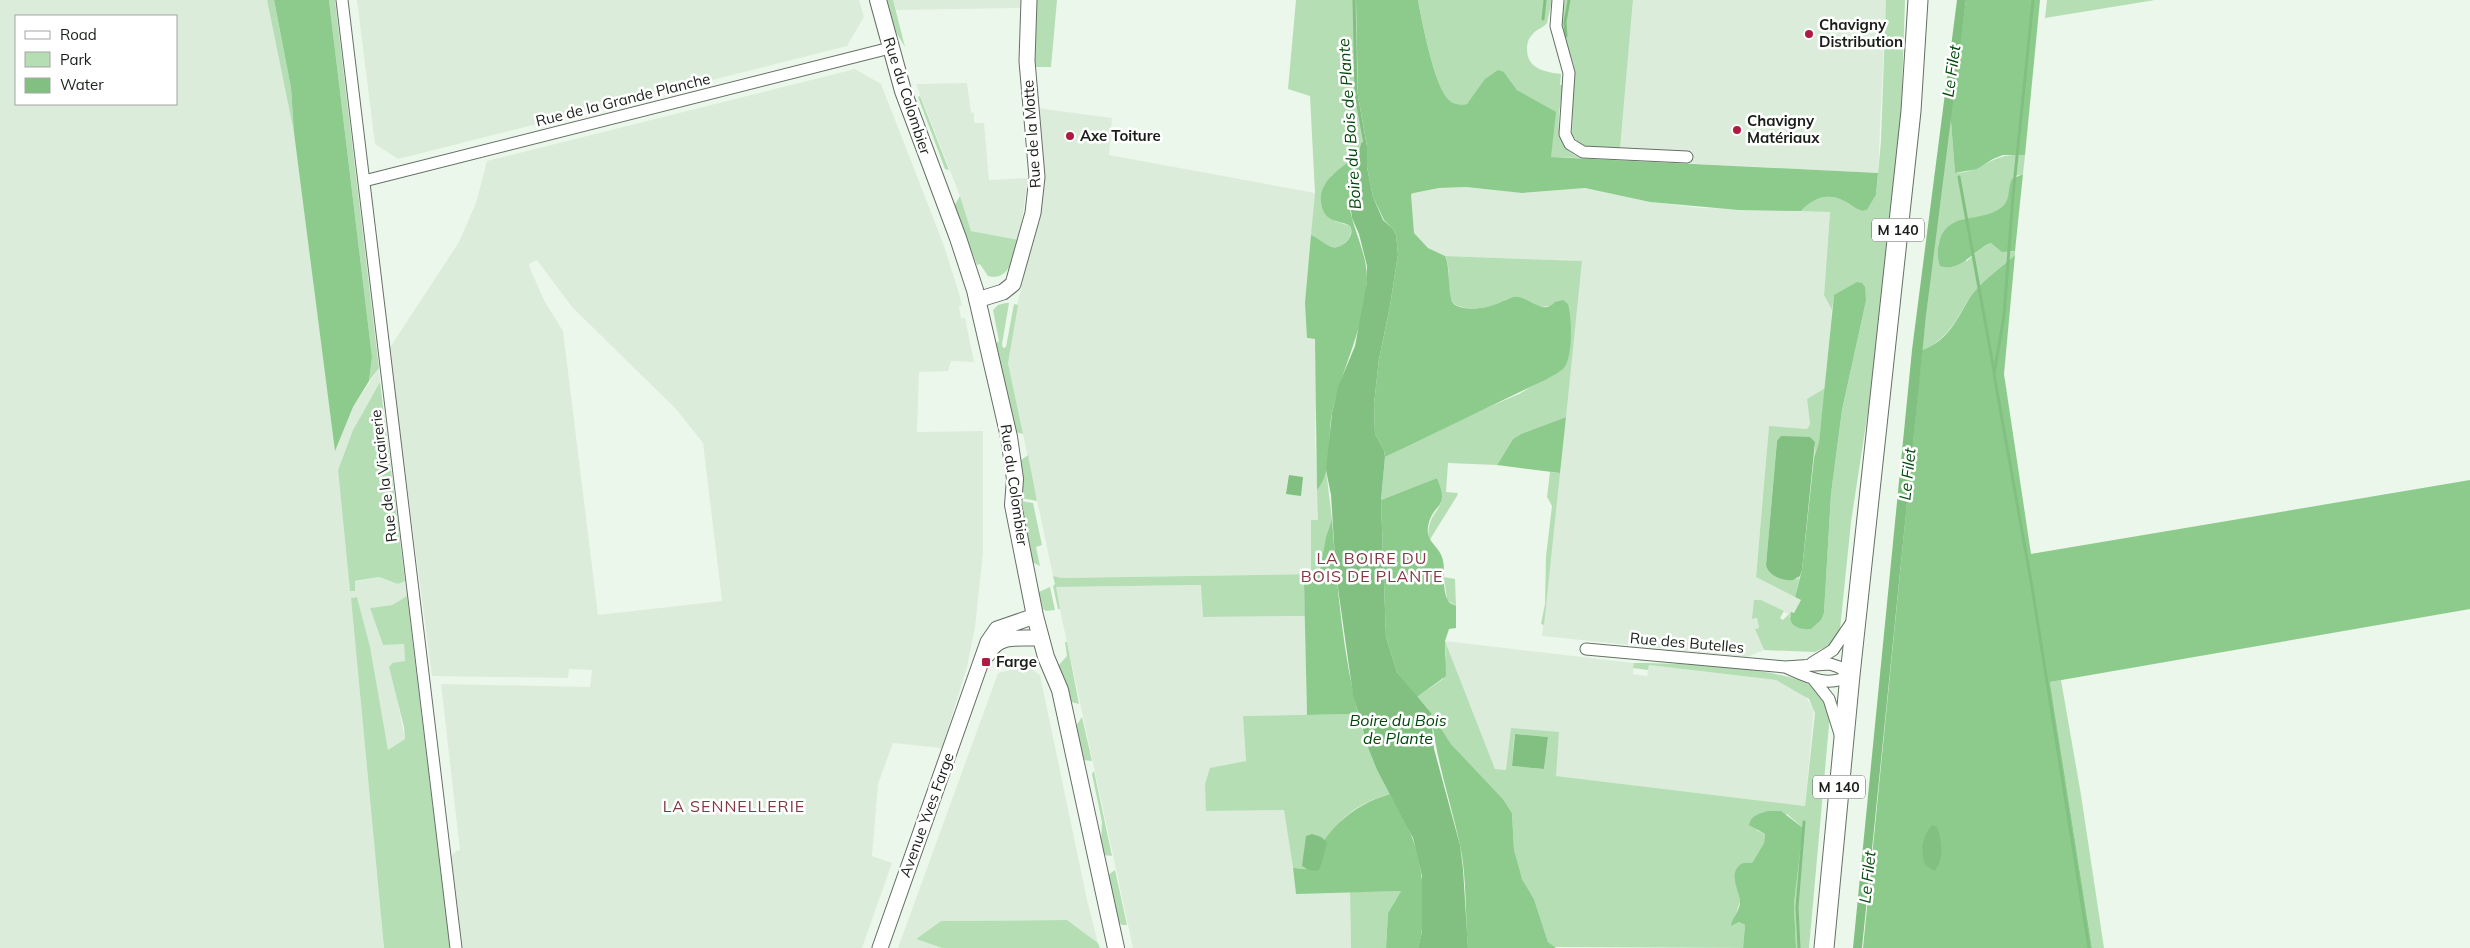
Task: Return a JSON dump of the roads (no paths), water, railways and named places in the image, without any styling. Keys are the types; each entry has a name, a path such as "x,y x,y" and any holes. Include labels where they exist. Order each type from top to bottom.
{"main road":[{"name":"Rue du Colombier","path":"878,0 907,104 958,238 976,295 1009,437 1016,480 1013,505 1035,616 1046,657 1060,690 1116,948"},
{"name":"M 140","path":"1824,948 1850,676 1911,111 1918,0"}],"street":[{"name":"Rue de la Vicairerie","path":"342,0 456,948"},
{"name":"Rue de la Motte","path":"976,295 1009,289 1013,284 1029,230 1036,184 1027,61 1029,0"},
{"path":"1558,0 1556,26 1568,66 1564,127 1570,144 1583,152 1687,158"},
{"name":"Rue de la Grande Planche","path":"364,181 890,48"},
{"name":"Rue des Butelles","path":"1810,664 1833,650 1857,614"},
{"name":"Avenue Yves Farge","path":"880,948 991,635 997,630 1035,616"},
{"name":"Avenue Yves Farge","path":"975,682 994,644 1009,638 1041,638"},
{"name":"Rue des Butelles","path":"1586,649 1784,667 1830,664 1839,667 1850,676 1842,681 1814,680 1784,667"},
{"name":"Rue des Butelles","path":"1814,680 1829,699 1843,746"}],"water":[{"name":"Le Filet","path":"1957,0 1966,0 1926,316 1862,948 1853,948 1912,350"},
{"name":"Boire du Bois de Plante","path":"1365,141 1367,146 1367,167 1373,197 1383,220 1392,228 1396,235 1398,254 1379,359 1374,404 1375,434 1384,450 1385,457 1381,500 1386,637 1397,672 1431,713 1434,749 1460,845 1468,948 1418,948 1422,931 1422,876 1413,838 1377,770 1368,747 1353,695 1336,574 1331,495 1326,470 1332,413 1338,387 1355,346 1367,282 1367,266 1359,234 1352,218 1349,195 1361,143"},
{"path":"1781,436 1810,437 1815,442 1802,570 1800,576 1793,580 1776,577 1766,565 1777,441"},
{"path":"1289,475 1303,477 1301,496 1286,494"},
{"path":"1515,734 1548,737 1544,769 1512,766"},
{"path":"1932,825 1937,827 1942,850 1940,861 1934,871 1925,865 1923,854 1924,839"},
{"path":"1312,834 1321,837 1327,842 1318,871 1309,870 1302,866 1306,836"}],"waterway":[{"name":"Boire du Bois de Plante","path":"1354,0 1356,94 1365,144"},
{"path":"1543,19 1545,0"},
{"path":"1566,36 1565,22 1569,0"},
{"path":"2033,0 2013,195 2004,316 1994,374 2032,587 2089,948"},
{"path":"1959,177 1994,371"},
{"path":"1799,948 1797,907 1804,822"}],"place":[{"name":"Chavigny Distribution","path":"1809,34"},
{"name":"Chavigny Matériaux","path":"1737,130"},
{"name":"Axe Toiture","path":"1070,136"},
{"name":"Farge","path":"986,662"}],"district":[{"name":"LA BOIRE DU BOIS DE PLANTE","path":"1372,567"},
{"name":"LA SENNELLERIE","path":"734,806"}]}
